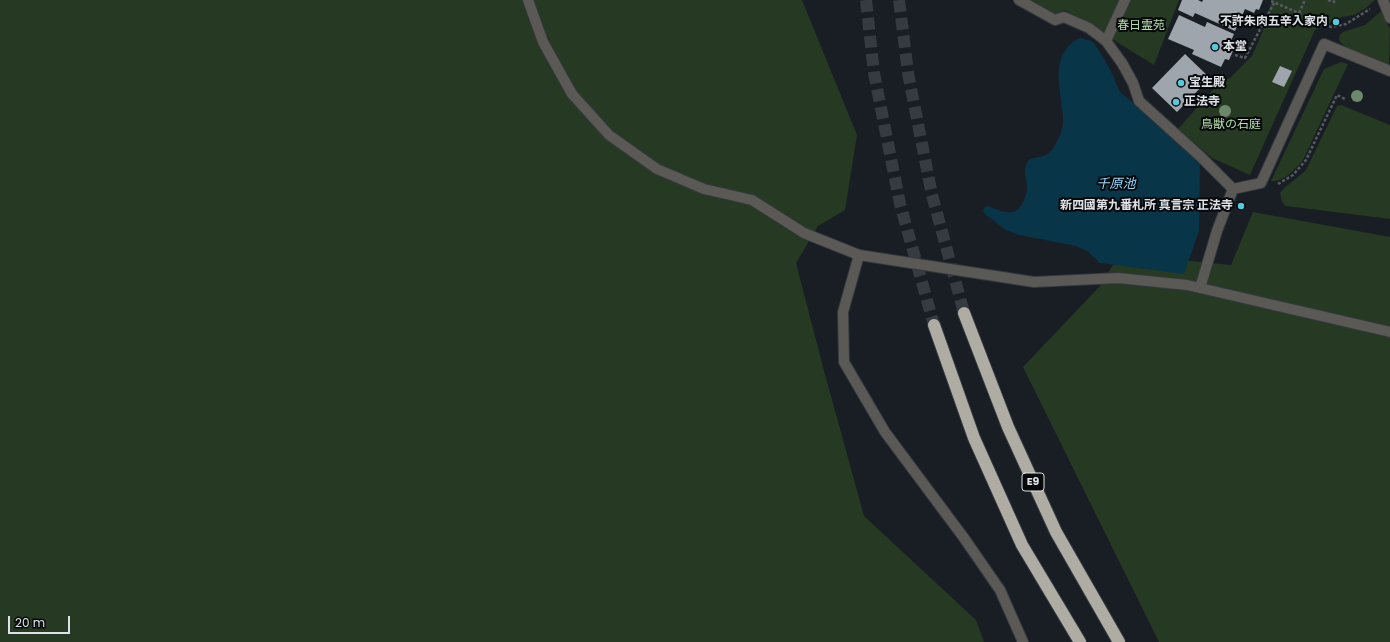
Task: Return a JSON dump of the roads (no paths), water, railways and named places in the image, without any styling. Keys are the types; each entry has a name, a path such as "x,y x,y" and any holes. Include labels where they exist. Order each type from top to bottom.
{"highway":[{"name":"E9","path":"964,313 1008,427 1056,532 1119,642"},
{"path":"934,325 974,438 1022,545 1080,642"}],"street":[{"path":"528,0 543,42 572,94 609,135 657,169 704,189 752,200 804,233 859,255 1034,282 1118,278 1187,285 1390,332"},
{"path":"1019,0 1055,20 1064,17 1089,28 1106,41 1122,63 1139,101 1201,157 1233,189"},
{"path":"1106,41 1125,0"},
{"path":"1383,0 1390,18"},
{"path":"1233,189 1261,183 1324,44 1390,71"},
{"path":"1200,288 1217,231 1233,189"},
{"path":"859,255 843,312 844,362 885,432 964,538 1000,590 1023,642"}],"water":[{"name":"千原池","path":"1081,38 1092,41 1098,49 1110,69 1120,92 1200,164 1199,231 1184,274 1100,263 1087,251 1076,246 1019,235 1006,230 983,211 985,207 988,206 1004,212 1013,212 1021,206 1027,190 1025,171 1026,165 1033,158 1046,155 1051,151 1059,138 1063,127 1059,67 1063,54 1073,42"}],"tunnel":[{"path":"866,0 874,73 900,204 934,325"},
{"path":"899,0 908,73 932,195 964,313"}],"place":[{"name":"不許朱肉五辛入家内","path":"1336,22"},
{"name":"本堂","path":"1215,47"},
{"name":"宝生殿","path":"1181,83"},
{"name":"正法寺","path":"1176,102"},
{"name":"新四國第九番札所 真言宗 正法寺","path":"1241,206"}],"park label":[{"name":"春日霊苑","path":"1141,26"},
{"name":"鳥獣の石庭","path":"1231,125"}]}
